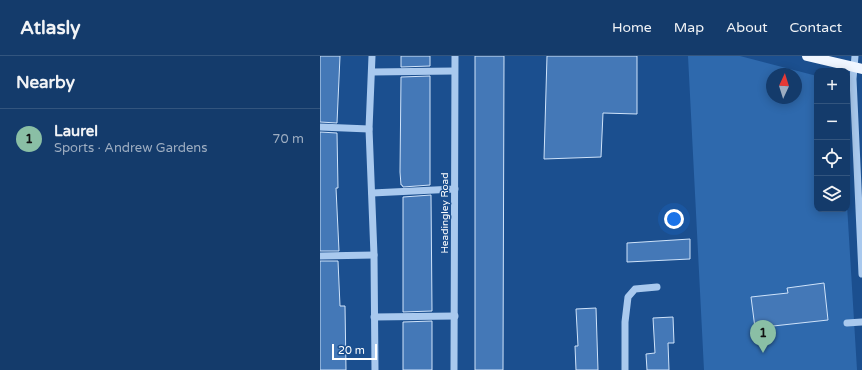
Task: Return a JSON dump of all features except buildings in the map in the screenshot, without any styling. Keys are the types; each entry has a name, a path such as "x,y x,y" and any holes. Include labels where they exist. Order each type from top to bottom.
{"main road":[{"path":"807,56 858,68"}],"street":[{"path":"372,56 369,129 374,255 375,370"},
{"name":"Headingley Road","path":"454,370 455,56"},
{"path":"856,56 858,68 853,79 862,274"},
{"path":"372,72 454,71"},
{"path":"320,128 369,129"},
{"path":"372,193 455,189"},
{"path":"320,256 374,255"},
{"path":"625,370 625,322 628,297 635,290 657,287"},
{"path":"374,317 455,316"},
{"path":"847,323 862,322"}],"shaded area":[{"path":"688,56 740,56 786,68 766,68 766,104 802,104 802,72 814,75 814,212 847,212 857,370 704,370"}],"place":[{"name":"Laurel","path":"763,353"}]}
